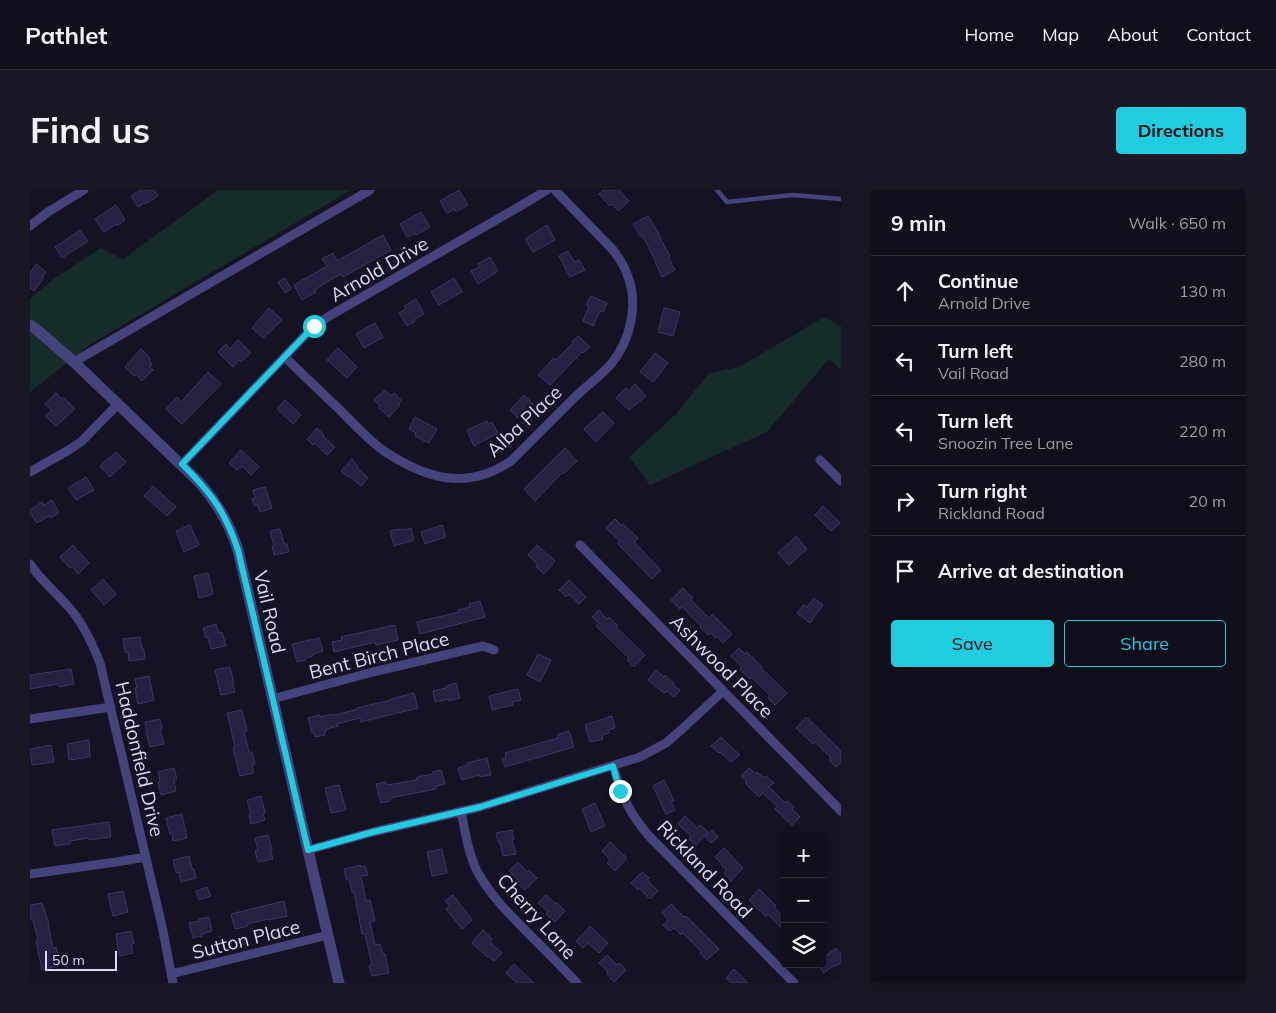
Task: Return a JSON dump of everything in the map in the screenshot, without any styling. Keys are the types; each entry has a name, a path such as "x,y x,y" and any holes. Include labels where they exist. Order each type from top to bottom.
{"street":[{"path":"30,226 48,212 84,190"},
{"path":"74,362 370,190"},
{"name":"Arnold Drive","path":"182,464 314,326 547,190"},
{"name":"Alba Place","path":"285,357 366,436 383,450 412,466 435,476 456,479 476,477 500,468 511,461 575,397 610,366 623,346 632,320 632,293 629,279 621,261 614,250 555,190"},
{"name":"Vail Road","path":"30,326 74,362 182,464 200,482 223,514 238,550 339,983"},
{"path":"30,472 81,442 118,404"},
{"path":"820,460 841,481"},
{"name":"Ashwood Place","path":"580,545 841,811"},
{"name":"Haddonfield Drive","path":"30,564 72,611 84,628 100,663 162,926 172,978"},
{"name":"Bent Birch Place","path":"272,699 373,672 483,646 494,650"},
{"path":"308,850 373,832 480,807 640,757 666,743 723,691"},
{"path":"30,719 111,707"},
{"name":"Rickland Road","path":"613,766 620,791 635,820 794,983"},
{"name":"Cherry Lane","path":"461,811 466,838 476,869 486,886 515,920 577,983"},
{"path":"30,874 146,857"},
{"name":"Sutton Place","path":"172,978 328,936"}],"lane":[{"path":"717,190 727,202 793,195 841,200"}],"green space":[{"path":"218,190 351,190 91,344 30,392 30,298 54,279 101,248 123,259"},
{"path":"824,317 841,326 841,370 829,359 767,432 650,485 629,457 677,413 709,373 739,367"}],"building":[{"path":"140,190 154,190 158,196 138,207 131,196"},
{"path":"459,190 468,205 456,212 455,209 447,213 440,201"},
{"path":"603,190 619,190 629,201 618,211 612,204 610,206 599,194"},
{"path":"116,205 125,220 104,232 95,219"},
{"path":"421,212 430,227 416,235 415,233 407,237 400,224"},
{"path":"648,216 660,235 675,270 662,277 642,235 640,236 633,224"},
{"path":"547,225 555,240 533,252 525,239"},
{"path":"80,230 88,241 62,258 55,247"},
{"path":"383,235 391,250 343,277 341,274 302,300 294,285 327,266 322,259 333,253 337,261"},
{"path":"568,251 574,262 579,260 585,270 570,277 559,256"},
{"path":"490,257 498,271 478,284 471,271 479,267 478,264"},
{"path":"36,264 46,272 42,277 44,278 34,291 30,288 30,273"},
{"path":"285,278 291,289 285,293 278,282"},
{"path":"454,278 462,292 439,305 431,292"},
{"path":"591,296 607,303 603,312 600,311 593,326 583,321 589,306 586,305"},
{"path":"416,299 424,314 407,326 399,313 406,309 404,306"},
{"path":"269,308 282,320 263,338 252,328"},
{"path":"664,308 680,312 673,336 658,332"},
{"path":"375,323 383,337 364,348 356,334"},
{"path":"578,336 590,347 582,352 550,385 538,375 554,358 556,360"},
{"path":"238,340 251,353 241,362 239,360 233,367 218,352 226,344 230,349"},
{"path":"338,348 357,367 347,378 327,360"},
{"path":"141,349 149,357 152,364 150,367 153,370 142,381 125,367"},
{"path":"655,353 668,363 653,382 640,372"},
{"path":"208,372 221,384 182,424 166,409 177,397 181,402"},
{"path":"635,384 646,396 629,410 616,398 626,388 628,391"},
{"path":"385,390 391,396 394,393 401,400 398,404 400,405 389,417 379,408 380,406 374,400"},
{"path":"56,393 75,409 56,426 45,416 52,410 45,404"},
{"path":"524,395 533,404 518,418 510,410"},
{"path":"285,400 301,415 293,424 277,409"},
{"path":"603,412 614,423 596,442 584,429"},
{"path":"415,417 437,429 429,443 415,436 416,433 409,429"},
{"path":"487,421 488,424 492,422 498,433 474,446 467,430"},
{"path":"317,428 335,447 327,455 307,439"},
{"path":"565,448 577,461 562,473 535,501 524,489"},
{"path":"241,450 259,467 251,475 242,466 237,470 229,463"},
{"path":"116,452 126,462 110,477 100,466"},
{"path":"352,459 358,466 357,468 368,478 361,486 341,471"},
{"path":"86,477 94,490 76,500 68,488"},
{"path":"153,486 176,507 167,516 144,496"},
{"path":"265,487 272,508 260,512 258,505 255,506 252,499 255,498 253,490"},
{"path":"52,500 59,513 37,523 30,510 42,502 44,505"},
{"path":"823,506 840,523 831,531 815,515"},
{"path":"615,519 638,538 634,542 661,570 652,579 617,543 620,541 606,528"},
{"path":"190,525 199,545 184,552 176,531"},
{"path":"442,525 446,537 425,544 421,532"},
{"path":"411,528 414,540 394,546 390,531"},
{"path":"280,529 284,544 287,544 289,552 274,555 270,531"},
{"path":"796,536 807,549 789,565 778,553"},
{"path":"73,545 89,563 78,574 72,566 70,568 60,557"},
{"path":"537,545 555,561 544,574 536,567 538,565 528,555"},
{"path":"208,573 213,594 199,598 194,576"},
{"path":"103,579 116,594 104,605 91,590"},
{"path":"569,580 586,597 579,604 569,594 566,597 559,590"},
{"path":"683,588 693,598 691,600 709,618 712,614 732,634 723,643 717,636 715,638 711,633 708,635 682,607 680,609 671,600"},
{"path":"814,598 823,605 810,623 797,613 803,605 807,607"},
{"path":"480,601 485,617 420,634 417,622 459,612 458,610 470,607 469,604"},
{"path":"599,610 607,619 609,617 618,626 616,627 645,655 634,667 627,660 629,658 596,626 599,623 592,617"},
{"path":"216,624 219,633 222,632 226,646 211,649 203,628"},
{"path":"395,625 398,640 376,645 375,642 334,652 332,642 342,640 341,637"},
{"path":"140,637 145,659 129,661 123,639"},
{"path":"319,638 323,651 313,654 313,656 306,658 306,660 297,662 292,644"},
{"path":"739,648 745,654 747,652 787,693 775,705 768,698 770,695 740,669 742,667 731,656"},
{"path":"538,654 551,660 540,682 527,675"},
{"path":"230,667 235,692 221,695 215,670"},
{"path":"71,669 74,684 59,687 58,684 30,689 30,675"},
{"path":"656,670 664,677 665,675 680,690 674,697 667,691 664,693 648,680"},
{"path":"149,676 154,700 138,704 135,679"},
{"path":"456,683 460,698 435,702 433,691"},
{"path":"518,689 521,700 512,702 513,705 492,710 489,696"},
{"path":"414,693 418,708 361,722 360,718 337,724 338,726 326,729 327,731 324,731 325,735 315,737 314,733 312,733 308,718 320,715 320,717 335,715"},
{"path":"242,710 247,731 244,732 249,752 252,752 255,764 252,765 254,773 240,776 227,713"},
{"path":"612,716 615,728 608,730 609,733 602,735 603,739 590,742 585,725"},
{"path":"806,717 841,751 841,763 836,767 829,760 831,758 815,742 813,744 796,728"},
{"path":"160,719 162,729 160,729 164,744 150,747 145,722"},
{"path":"569,731 574,747 505,767 502,759 506,758 505,753 558,738 557,735"},
{"path":"721,737 740,755 731,762 711,746"},
{"path":"89,740 90,757 69,760 67,744"},
{"path":"51,745 54,762 32,765 30,749"},
{"path":"487,758 491,775 480,777 479,775 462,780 458,768 468,765 467,763"},
{"path":"174,768 177,779 174,779 176,791 161,795 158,772"},
{"path":"749,768 764,778 766,776 774,783 769,787 785,803 787,801 794,807 792,809 800,817 792,825 775,809 777,806 763,793 759,797 745,783 747,782 741,776"},
{"path":"441,770 445,784 436,786 436,789 390,798 390,801 381,803 376,784 386,782 387,785 417,780 417,777 433,774 433,772"},
{"path":"664,780 674,801 671,802 675,810 666,814 653,786"},
{"path":"339,785 346,810 331,813 325,788"},
{"path":"261,796 265,820 251,824 249,814 251,814 247,800"},
{"path":"595,803 605,826 591,832 582,809"},
{"path":"182,814 187,838 173,841 166,818"},
{"path":"685,816 697,828 700,825 708,832 696,845 689,839 691,836 678,824"},
{"path":"109,822 111,837 70,841 70,844 55,846 52,830"},
{"path":"512,830 516,854 503,856 496,833"},
{"path":"712,830 718,837 711,843 705,836"},
{"path":"268,835 273,859 258,862 255,851 258,850 255,838"},
{"path":"610,842 627,858 615,871 607,863 610,860 602,851"},
{"path":"724,848 743,868 731,881 724,873 726,870 722,864 715,857"},
{"path":"442,849 447,873 432,876 427,852"},
{"path":"189,856 196,878 181,882 179,872 176,873 173,860"},
{"path":"518,862 527,872 529,870 537,878 525,890 517,883 519,881 509,871"},
{"path":"361,865 361,867 365,866 368,875 361,876 366,901 370,900 375,921 370,922 375,945 380,944 383,954 385,954 389,973 372,976 369,966 372,965 365,934 362,934 354,892 352,892 349,879 346,879 344,869"},
{"path":"642,872 658,891 650,899 631,883"},
{"path":"207,887 211,896 199,900 196,891"},
{"path":"759,889 776,906 774,907 781,914 781,928 768,914 766,917 749,900"},
{"path":"123,891 128,912 113,916 108,894"},
{"path":"453,895 472,920 462,929 446,909 449,906 445,901"},
{"path":"546,895 565,911 555,922 538,903"},
{"path":"284,901 287,916 247,924 248,926 235,929 231,914"},
{"path":"42,903 49,924 53,948 56,947 58,956 54,957 56,966 42,970 36,941 38,940 33,920 31,920 30,916 30,905"},
{"path":"671,904 684,917 686,916 719,949 707,960 683,933 681,935 674,928 670,931 663,925 668,920 662,913"},
{"path":"209,917 212,931 193,938 189,923"},
{"path":"590,926 608,943 599,953 588,943 583,948 576,941"},
{"path":"483,930 492,939 490,942 502,953 494,961 472,943"},
{"path":"131,931 134,944 131,944 133,953 119,956 116,934"},
{"path":"836,948 841,954 841,963 824,973 820,968 826,968 826,956"},
{"path":"607,955 617,965 619,963 626,970 614,982 599,963"},
{"path":"514,964 534,983 517,983 506,973"},
{"path":"734,969 748,983 731,983 726,978"}],"route":[{"path":"314,326 182,464 212,497 223,514 238,550 308,850 373,832 480,807 613,766 620,791"}]}
